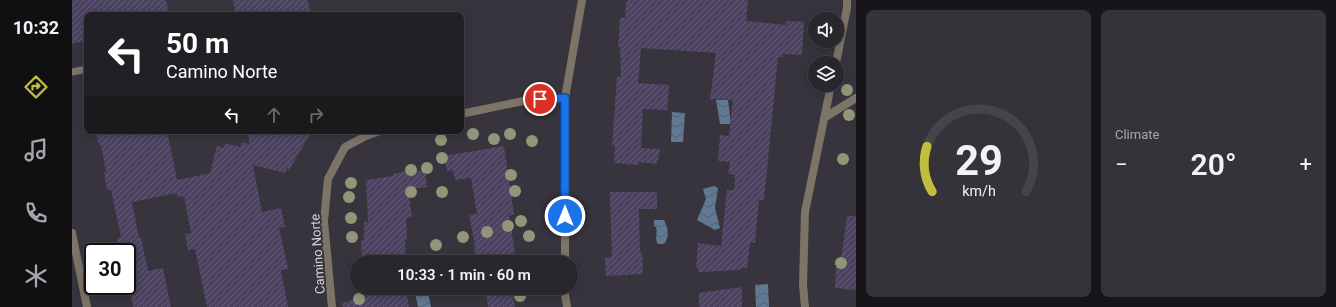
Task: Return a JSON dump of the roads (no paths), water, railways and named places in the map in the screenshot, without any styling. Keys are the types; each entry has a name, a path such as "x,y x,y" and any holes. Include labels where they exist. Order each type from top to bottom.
{"street":[{"path":"564,255 565,98 582,0"},
{"path":"837,56 847,8 847,0"},
{"path":"805,307 803,285 805,212 830,92"},
{"path":"464,113 528,100 565,98"},
{"path":"824,118 856,98"},
{"name":"Camino Norte","path":"332,307 324,221 328,179 345,147 362,134"},
{"path":"72,233 87,307"},
{"path":"565,295 567,307"}],"lane":[{"path":"72,72 84,70"}],"water":[{"path":"716,100 728,100 731,124 720,124"},
{"path":"672,112 685,113 683,142 671,142"},
{"path":"714,186 718,188 715,208 720,228 715,230 697,220 706,199 703,189"},
{"path":"654,220 664,220 668,235 664,244 658,244 657,242"},
{"path":"768,284 769,307 756,307 755,285"},
{"path":"415,295 428,295 431,307 418,307"}]}
